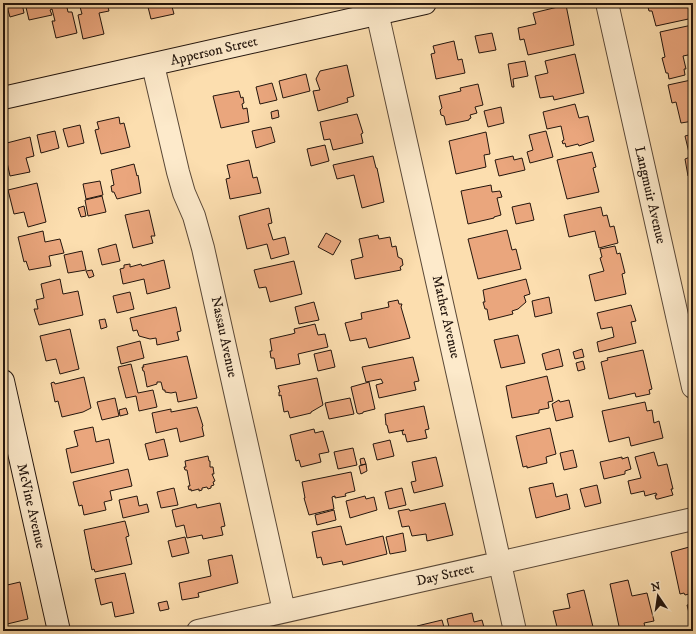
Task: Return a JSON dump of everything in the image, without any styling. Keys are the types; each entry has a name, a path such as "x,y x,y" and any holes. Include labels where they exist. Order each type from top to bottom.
{"street":[{"name":"Apperson Street","path":"3,98 153,65 376,8 425,3"},
{"name":"Langmuir Avenue","path":"607,3 693,387"},
{"name":"Mather Avenue","path":"376,8 515,631"},
{"name":"Nassau Avenue","path":"153,65 178,172 184,193 194,216 205,254 284,612"},
{"name":"McVine Avenue","path":"3,381 59,631"},
{"name":"Day Street","path":"198,631 693,519"}],"building":[{"path":"6,3 22,3 24,13 10,17"},
{"path":"25,3 66,3 68,12 72,12 77,33 56,38 52,21 55,21 52,9 50,10 52,15 29,20"},
{"path":"79,3 107,3 109,11 99,13 104,34 83,39 78,15 82,14"},
{"path":"147,3 171,3 174,14 151,19"},
{"path":"647,3 693,3 693,18 656,26 652,11 649,11"},
{"path":"566,5 574,45 528,55 524,39 520,40 518,28 536,24 533,13"},
{"path":"692,25 693,54 683,56 686,69 684,69 685,75 669,79 662,58 665,57 660,32"},
{"path":"3,30 7,49 3,50"},
{"path":"492,33 496,50 479,53 475,36"},
{"path":"454,41 458,60 462,59 465,73 436,79 431,54 435,53 433,46"},
{"path":"575,54 584,93 554,100 553,96 540,98 535,76 548,73 545,61"},
{"path":"525,61 528,76 513,79 514,87 512,87 508,64"},
{"path":"347,65 354,96 347,98 348,102 318,111 313,91 320,90 316,79 320,71"},
{"path":"306,74 310,91 283,98 279,81"},
{"path":"693,80 693,121 681,123 676,102 672,103 668,85"},
{"path":"272,83 277,100 260,104 256,87"},
{"path":"478,84 483,105 475,107 477,113 470,115 471,118 469,120 446,125 444,116 441,115 440,110 442,108 439,96 461,91 460,88"},
{"path":"239,91 241,98 243,97 243,109 247,108 249,122 221,128 213,96"},
{"path":"575,104 579,118 588,116 594,141 579,146 578,144 566,147 565,143 563,144 562,141 564,140 561,126 547,129 543,112"},
{"path":"501,107 504,123 488,127 484,111"},
{"path":"278,110 279,117 272,119 271,112"},
{"path":"357,114 363,133 361,134 363,143 333,150 330,139 324,140 320,122"},
{"path":"119,117 120,124 124,123 130,147 101,154 95,130 99,129 97,122"},
{"path":"80,125 84,143 68,147 63,129"},
{"path":"271,127 275,142 256,148 252,131"},
{"path":"55,131 59,148 41,153 37,135"},
{"path":"546,131 553,157 530,163 527,152 533,150 529,135"},
{"path":"486,132 490,154 484,155 486,167 456,174 449,141"},
{"path":"693,134 693,175 688,176 685,159 690,157 685,136"},
{"path":"30,137 34,156 26,158 30,172 10,176 3,144"},
{"path":"325,145 329,161 311,166 307,149"},
{"path":"592,152 596,167 593,168 599,192 567,199 557,160"},
{"path":"373,156 384,202 362,208 354,175 337,179 333,165"},
{"path":"513,156 514,160 522,158 525,170 499,176 495,160"},
{"path":"249,160 253,178 257,177 261,193 230,199 226,179 230,178 227,165"},
{"path":"134,164 137,176 138,175 141,193 117,199 114,192 112,192 111,186 114,185 111,170"},
{"path":"100,181 103,195 86,199 83,184"},
{"path":"37,183 46,222 28,227 24,212 14,214 8,190"},
{"path":"491,185 492,192 500,191 502,197 497,198 501,215 468,224 461,191"},
{"path":"102,196 106,212 88,216 85,200"},
{"path":"530,203 534,220 516,224 512,207"},
{"path":"84,206 86,216 81,217 78,208"},
{"path":"601,207 603,216 607,215 610,227 614,226 618,243 599,248 595,231 569,237 564,215"},
{"path":"269,208 272,223 268,224 273,240 285,237 289,254 271,259 267,244 247,249 239,216"},
{"path":"149,210 155,236 151,236 153,243 133,248 125,215"},
{"path":"507,230 512,250 516,249 521,269 478,279 468,239"},
{"path":"43,231 45,242 60,239 64,253 49,256 51,266 29,270 26,261 24,262 18,237"},
{"path":"326,233 341,241 333,255 318,247"},
{"path":"378,235 379,239 390,237 392,247 396,246 398,257 402,259 403,265 400,267 401,270 355,279 351,260 363,257 359,239"},
{"path":"116,244 120,261 102,265 98,249"},
{"path":"615,246 617,254 620,253 625,273 622,274 626,294 595,301 589,275 604,271 600,258 602,257 600,249"},
{"path":"82,251 86,270 68,273 64,255"},
{"path":"164,260 170,288 147,294 144,279 123,284 120,269 124,268 124,265 130,264 130,267 141,264 142,266"},
{"path":"294,261 302,294 270,302 266,287 259,288 254,270"},
{"path":"92,270 94,276 89,278 86,271"},
{"path":"60,279 63,294 78,291 83,315 39,325 34,309 38,309 36,300 44,298 41,284"},
{"path":"526,279 530,294 524,296 526,302 518,309 512,311 513,314 489,320 487,309 485,309 483,302 485,302 483,290"},
{"path":"130,292 134,309 117,313 113,296"},
{"path":"549,297 552,313 535,317 532,301"},
{"path":"398,300 399,304 402,304 401,307 410,338 369,348 366,338 350,341 345,323 362,319 361,313 389,307 388,302"},
{"path":"314,302 319,320 299,324 295,307"},
{"path":"631,305 636,321 631,322 636,343 599,352 597,342 614,337 612,327 601,329 597,313"},
{"path":"176,307 181,331 177,332 179,340 157,345 156,338 150,339 139,336 137,330 133,331 130,318"},
{"path":"105,319 107,327 101,329 99,320"},
{"path":"315,324 318,335 325,334 328,347 298,354 300,364 276,369 274,358 271,358 270,351 272,351 270,339 295,333 294,329"},
{"path":"70,329 79,369 60,374 56,359 46,361 40,336"},
{"path":"518,335 525,363 501,368 494,340"},
{"path":"140,341 144,358 121,364 117,347"},
{"path":"559,349 563,366 546,370 542,354"},
{"path":"582,349 584,357 575,359 573,352"},
{"path":"331,350 335,367 318,371 314,354"},
{"path":"643,350 652,389 649,390 650,394 636,397 635,393 609,399 601,362 608,360 607,358"},
{"path":"187,356 197,398 178,402 176,392 165,392 161,382 157,382 157,384 147,387 142,367 144,367 143,365"},
{"path":"413,357 419,381 414,382 416,390 379,398 376,385 383,383 381,379 366,382 362,367"},
{"path":"583,361 585,369 578,371 576,363"},
{"path":"131,364 138,393 153,390 157,407 139,411 136,396 126,398 118,367"},
{"path":"547,376 553,401 548,402 549,408 539,410 539,413 512,418 506,386"},
{"path":"84,377 91,408 83,412 62,417 58,401 55,402 51,383 54,382 55,384"},
{"path":"317,378 323,405 311,413 290,418 288,411 284,412 281,395 279,396 280,392 278,386"},
{"path":"369,382 375,409 359,414 357,413 351,387"},
{"path":"115,398 119,416 102,420 97,402"},
{"path":"350,398 354,414 329,419 325,403"},
{"path":"559,400 560,402 569,400 573,417 556,421 552,404"},
{"path":"645,402 647,411 652,410 654,423 659,421 663,438 631,446 629,437 609,442 602,411"},
{"path":"424,406 429,429 425,430 427,438 407,442 405,434 403,435 402,431 404,430 389,433 386,425 385,414"},
{"path":"197,407 203,426 204,436 180,442 177,428 156,433 152,413 171,409 171,412"},
{"path":"126,408 128,414 120,416 119,410"},
{"path":"93,427 96,442 109,439 114,463 71,473 66,449 78,446 74,431"},
{"path":"550,428 556,454 546,457 547,463 527,468 527,466 523,467 516,436"},
{"path":"314,429 315,433 323,431 329,452 319,454 321,462 301,467 299,460 296,461 290,435"},
{"path":"164,439 168,456 149,460 145,444"},
{"path":"390,440 394,456 377,460 373,444"},
{"path":"353,448 357,465 338,469 334,452"},
{"path":"573,450 577,467 564,470 560,453"},
{"path":"654,452 658,466 667,464 673,495 656,499 656,493 645,496 644,491 631,494 628,481 641,478 635,457"},
{"path":"208,456 210,467 213,467 214,474 212,474 215,481 213,482 214,485 208,489 207,487 202,488 202,490 199,491 199,489 189,490 188,486 190,486 187,470 185,470 184,467 186,467 185,461"},
{"path":"436,457 443,486 414,493 411,482 416,481 412,462"},
{"path":"622,457 622,459 628,457 631,469 625,471 625,474 604,479 600,462"},
{"path":"364,458 366,464 361,465 360,459"},
{"path":"366,464 367,471 361,474 359,466"},
{"path":"128,469 132,486 110,491 112,500 104,502 106,510 84,515 82,505 79,506 73,482"},
{"path":"351,472 355,491 345,494 346,496 335,498 335,496 332,497 334,509 309,515 304,498 302,482"},
{"path":"553,483 556,497 567,494 570,509 536,518 529,488"},
{"path":"597,485 601,503 585,507 580,489"},
{"path":"174,488 178,505 161,508 157,492"},
{"path":"402,488 406,505 389,509 385,492"},
{"path":"137,496 139,506 147,504 149,512 123,518 119,500"},
{"path":"365,496 366,499 374,497 377,510 350,518 346,501"},
{"path":"220,503 225,526 221,527 223,535 203,539 202,535 187,538 184,525 176,527 172,510 196,504 197,508"},
{"path":"445,503 453,535 427,541 426,534 412,536 409,526 402,527 398,511 409,509 410,511"},
{"path":"334,510 336,520 317,525 315,515"},
{"path":"125,521 129,536 126,538 132,564 95,572 94,569 92,570 84,530"},
{"path":"341,526 346,545 383,536 387,554 343,565 342,561 323,565 321,557 317,558 312,532"},
{"path":"403,533 406,551 390,554 386,537"},
{"path":"185,537 189,553 172,557 168,541"},
{"path":"693,546 693,593 685,595 684,593 680,594 671,552"},
{"path":"232,555 238,583 198,593 199,597 182,600 179,583 211,576 208,560"},
{"path":"125,573 134,613 115,617 112,602 101,605 95,579"},
{"path":"628,580 632,596 647,593 654,621 644,623 646,631 620,631 610,584"},
{"path":"20,582 28,619 3,625 3,586"},
{"path":"584,590 594,631 558,631 553,611 570,608 567,594"},
{"path":"167,601 169,609 160,611 158,603"},
{"path":"693,604 693,629 687,605"},
{"path":"472,613 474,622 482,620 485,631 450,631 447,619"},
{"path":"442,620 445,631 419,631 417,626"}]}
